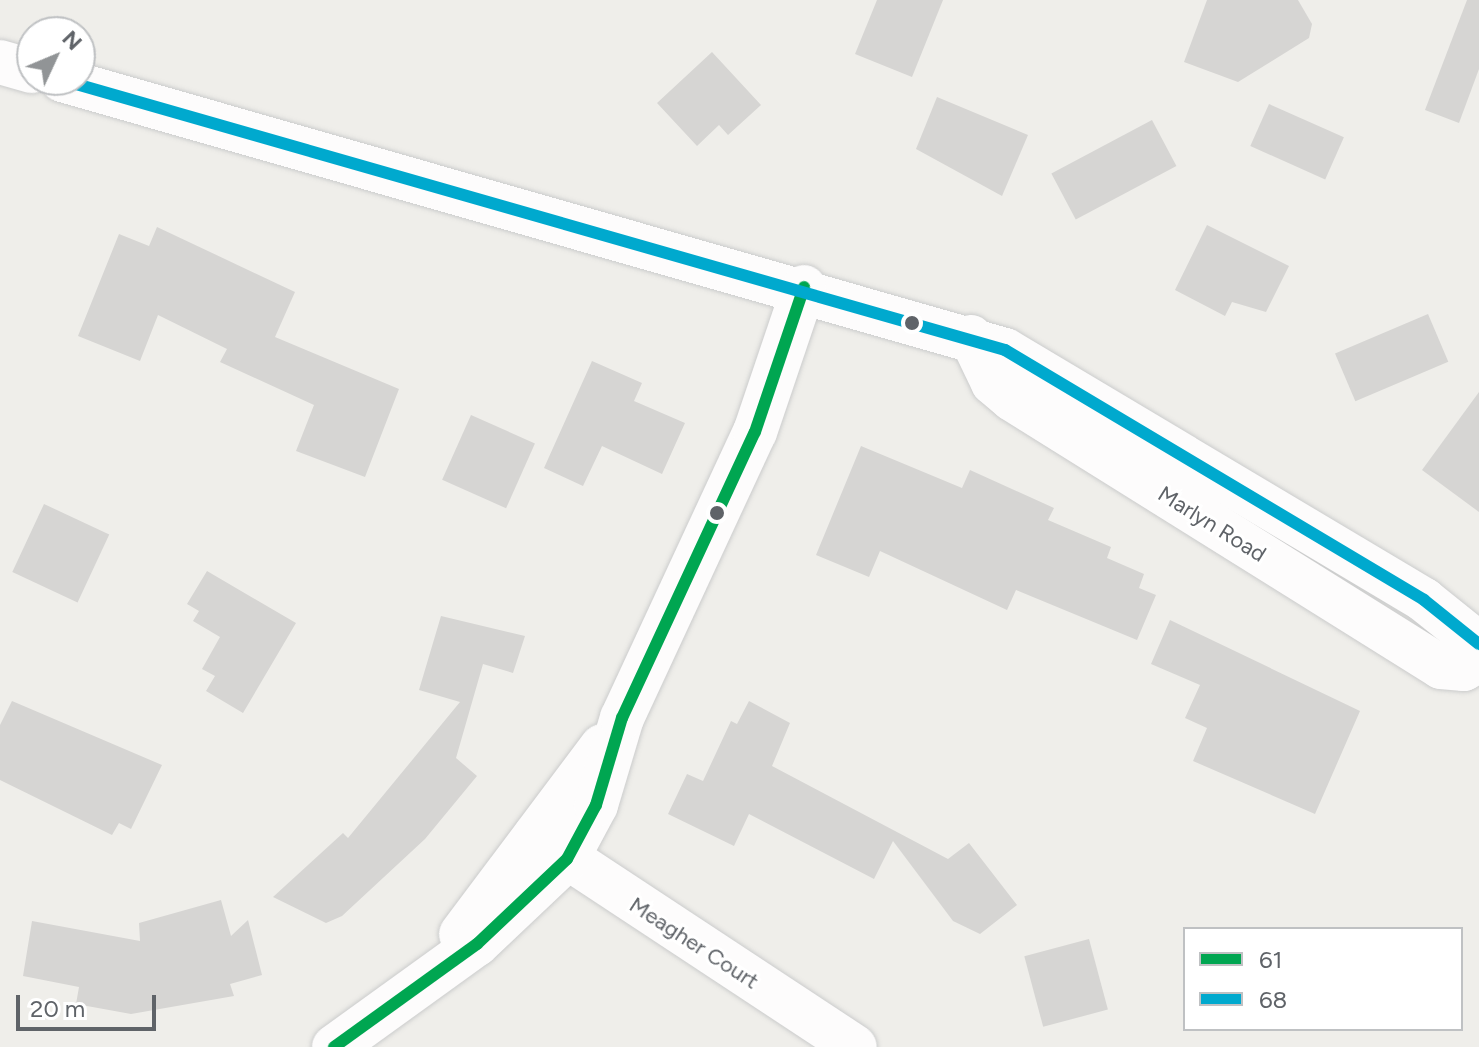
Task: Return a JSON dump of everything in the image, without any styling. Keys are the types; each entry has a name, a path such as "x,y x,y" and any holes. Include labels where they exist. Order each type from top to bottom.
{"street":[{"name":"Marlyn Road","path":"96,89 804,287 971,337 1049,371 1424,600 1479,644"},
{"path":"334,1047 427,979 551,848 622,718 755,432 804,287"},
{"name":"Marlyn Road","path":"971,337 993,383 1012,399 1441,667 1464,669 1479,660"},
{"name":"Meagher Court","path":"551,848 855,1047"}],"building":[{"path":"877,0 943,0 912,77 855,54"},
{"path":"1207,0 1298,0 1312,24 1309,38 1238,82 1184,62"},
{"path":"1467,0 1479,0 1479,69 1459,123 1425,110"},
{"path":"712,52 761,105 728,135 719,125 697,146 657,103"},
{"path":"937,97 1028,135 1002,196 916,149"},
{"path":"1269,104 1344,137 1325,179 1250,146"},
{"path":"1152,120 1176,166 1076,219 1051,174"},
{"path":"1207,225 1289,266 1266,312 1232,302 1225,316 1175,290"},
{"path":"157,227 295,292 275,337 399,389 365,477 296,451 314,405 220,362 227,349 158,315 140,361 78,336 119,234 149,246"},
{"path":"1428,314 1448,362 1355,401 1335,353"},
{"path":"592,361 642,383 634,401 685,423 662,474 602,446 583,486 544,468"},
{"path":"1479,392 1479,512 1422,470"},
{"path":"471,415 535,443 506,508 442,480"},
{"path":"861,446 962,488 970,470 1054,508 1048,520 1111,547 1107,558 1144,574 1139,588 1156,595 1137,640 1016,590 1007,610 880,551 869,577 816,555"},
{"path":"44,504 109,534 78,602 12,572"},
{"path":"207,571 296,623 243,713 206,691 215,676 202,669 220,637 193,621 199,611 187,604"},
{"path":"441,616 525,636 513,673 483,664 456,758 477,776 425,839 342,916 326,923 273,897 343,833 348,838 460,702 419,690"},
{"path":"1170,620 1360,711 1315,814 1193,761 1207,728 1185,718 1200,685 1151,664"},
{"path":"12,701 162,765 131,829 119,823 112,835 0,780 0,725"},
{"path":"749,701 790,723 772,766 948,859 969,843 1017,905 980,934 953,921 893,841 874,879 749,814 734,846 668,814 687,774 703,781 731,721 737,724"},
{"path":"221,900 231,936 248,920 262,975 230,984 234,996 131,1014 76,1004 79,987 23,976 32,921 140,941 139,923"},
{"path":"1089,939 1108,1010 1043,1027 1024,956"}],"transit line":[{"name":"68","path":"96,90 1005,350 1424,600 1479,644"},
{"name":"61","path":"334,1047 477,944 567,859 596,805 622,718 755,432 804,287"}]}
